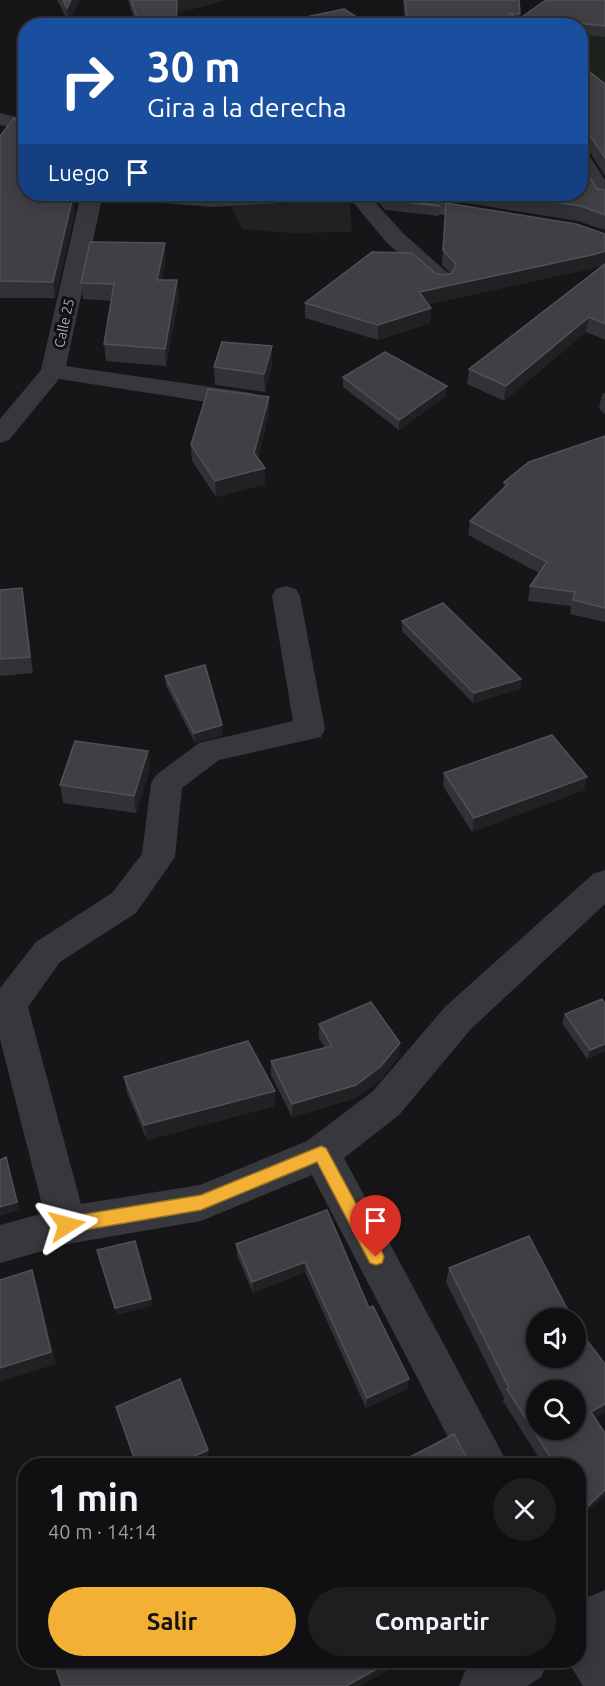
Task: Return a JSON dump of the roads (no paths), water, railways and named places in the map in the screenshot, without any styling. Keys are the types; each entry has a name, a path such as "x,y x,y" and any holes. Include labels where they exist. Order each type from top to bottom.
{"street":[{"path":"588,173 604,207"},
{"name":"Calle 25","path":"0,435 53,371 90,201"},
{"path":"362,201 395,238 442,280"},
{"path":"409,201 514,221"},
{"path":"53,371 269,403"},
{"path":"67,1225 9,1004 48,952 124,903 158,857 167,783 210,752 310,729 286,596"},
{"path":"0,1244 67,1225 201,1203 321,1153 386,1103 458,1018 605,883"},
{"path":"321,1153 483,1458"},
{"path":"586,1622 605,1612"},
{"path":"586,1648 605,1677"},
{"path":"483,1686 511,1668"}]}
